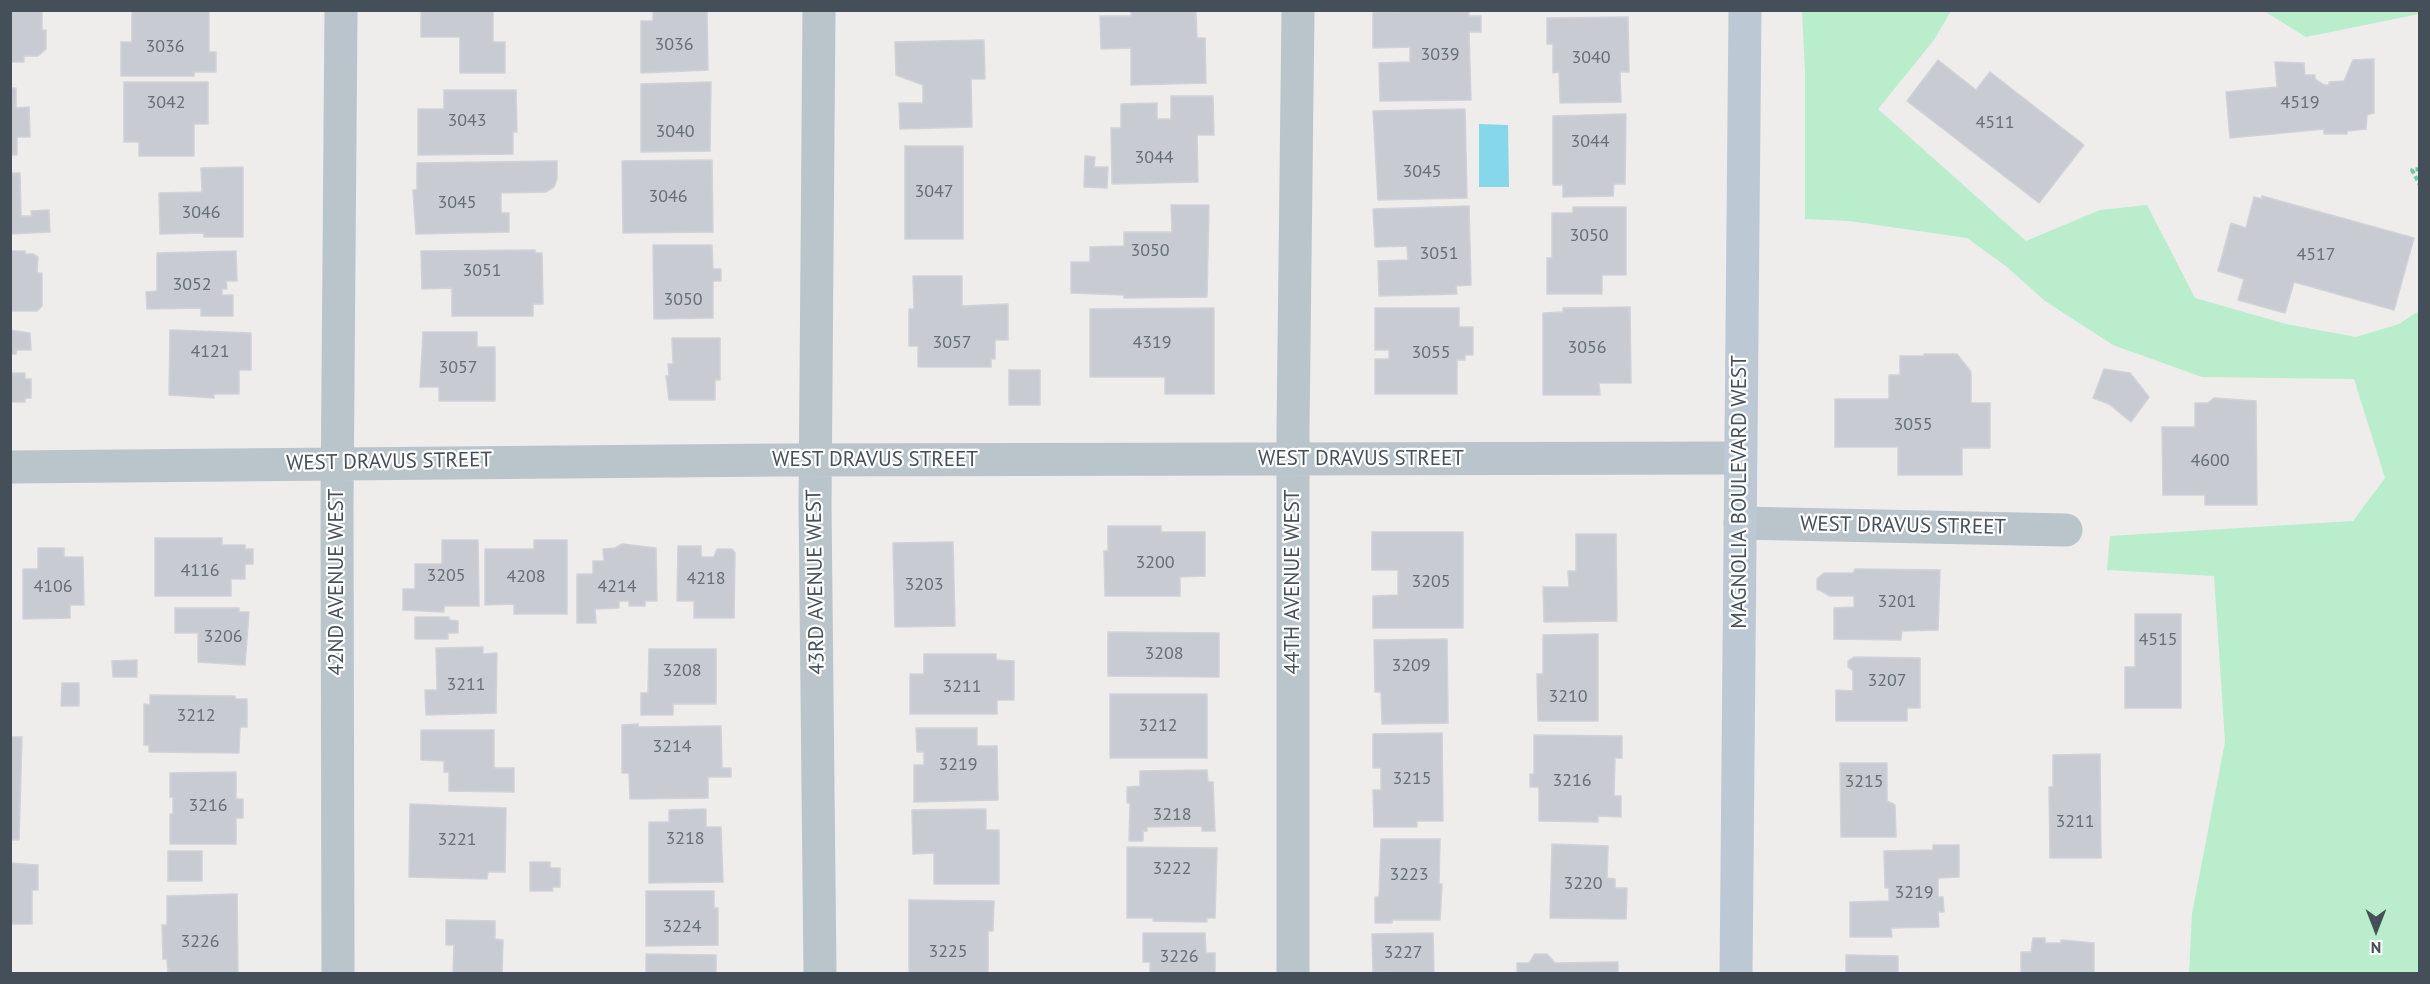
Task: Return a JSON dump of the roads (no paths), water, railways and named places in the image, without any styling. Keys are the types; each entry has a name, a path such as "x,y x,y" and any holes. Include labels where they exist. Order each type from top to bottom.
{"street":[{"name":"42ND AVENUE WEST","path":"338,974 337,463 341,10"},
{"name":"43RD AVENUE WEST","path":"819,10 814,460 820,974"},
{"name":"44TH AVENUE WEST","path":"1293,974 1293,459 1299,10"},
{"name":"MAGNOLIA BOULEVARD WEST","path":"1736,974 1744,10"},
{"name":"WEST DRAVUS STREET","path":"10,467 814,460 1740,458"},
{"name":"WEST DRAVUS STREET","path":"1740,523 2066,530"}],"water":[{"path":"1479,124 1508,125 1509,187 1479,187"}]}
